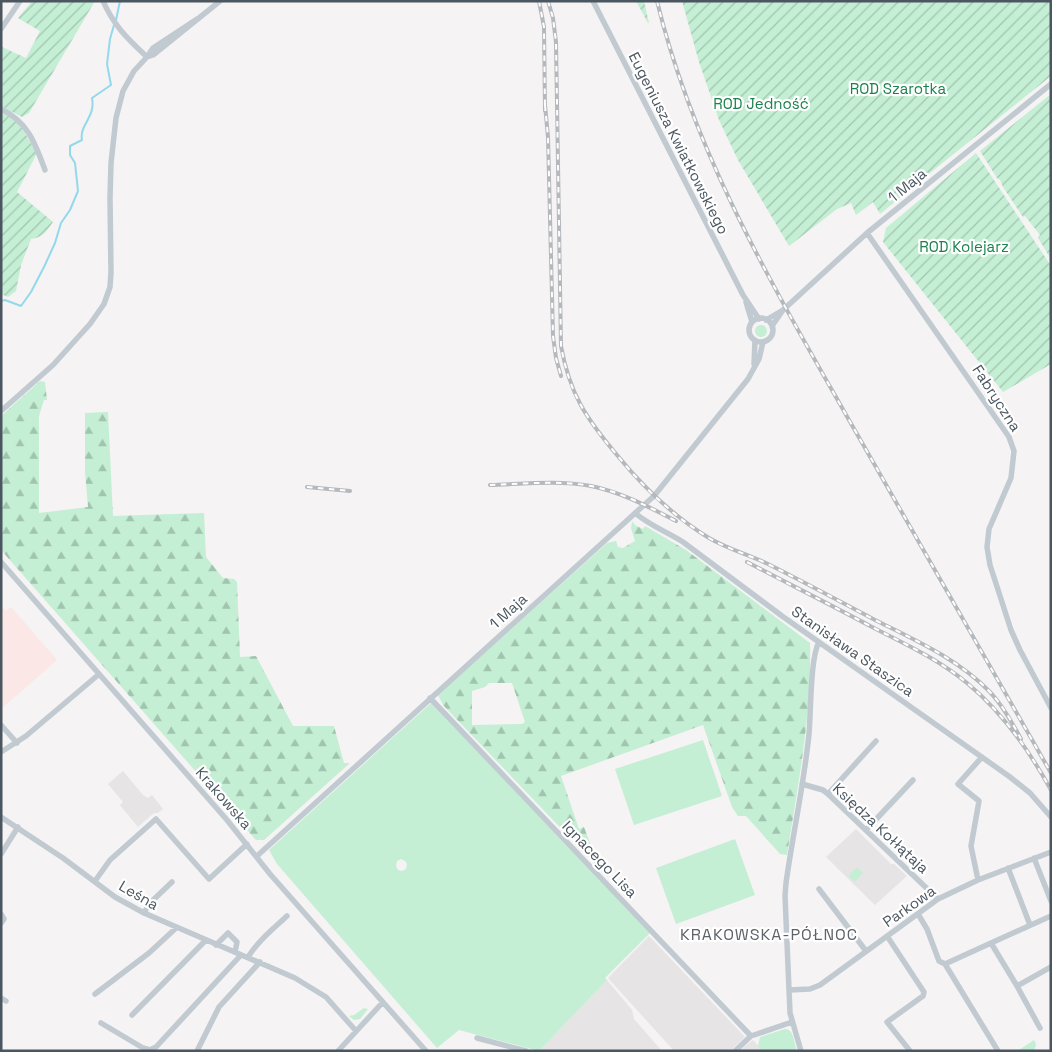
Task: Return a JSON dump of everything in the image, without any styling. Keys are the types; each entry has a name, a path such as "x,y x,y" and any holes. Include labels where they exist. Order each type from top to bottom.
{"street":[{"path":"1,30 20,1"},
{"path":"103,1 117,28 146,57"},
{"path":"1,411 54,365 90,324 104,304 110,287 111,272 110,198 115,125 123,90 134,71 153,48 220,1"},
{"name":"Eugeniusza Kwiatkowskiego","path":"593,1 744,295 752,322"},
{"name":"1 Maja","path":"772,326 783,310 867,233 1051,84"},
{"path":"1,109 20,120 32,138 45,170"},
{"name":"Fabryczna","path":"867,233 1009,436 1014,451 1011,478 989,529 987,547 990,565 1020,650 1051,708"},
{"name":"Eugeniusza Kwiatkowskiego","path":"744,295 763,319"},
{"name":"1 Maja","path":"763,319 783,310"},
{"path":"763,319 772,326 772,335 763,342 756,341 749,332 752,322 763,319"},
{"name":"1 Maja","path":"754,366 756,341"},
{"name":"1 Maja","path":"257,856 657,492 748,379 759,359 763,342"},
{"name":"Stanisława Staszica","path":"635,513 687,545 819,642 982,757 1030,793 1051,817"},
{"name":"Krakowska","path":"1,562 247,844 270,874 426,1051"},
{"path":"801,1051 792,1022 789,990 785,912 786,883 809,734 816,650 819,642"},
{"path":"1,752 17,743 98,675"},
{"name":"Ignacego Lisa","path":"430,698 751,1036"},
{"path":"1,725 17,743"},
{"path":"828,794 876,741"},
{"path":"978,880 971,846 979,802 958,784 982,757"},
{"path":"866,830 914,780"},
{"name":"Księdza Kołłątaja","path":"802,784 828,794 938,899"},
{"name":"Leśna","path":"1,817 95,881 115,897 144,914 295,978 326,997 356,1031"},
{"path":"95,881 110,860 156,819 209,879 247,844"},
{"path":"1,854 18,827"},
{"name":"Parkowa","path":"789,990 810,989 820,985 938,899 978,880 1051,852"},
{"path":"1034,858 1051,901"},
{"path":"1008,868 1030,925"},
{"path":"144,914 149,904 172,882"},
{"path":"819,889 866,951"},
{"path":"1,914 4,919 1,923"},
{"path":"918,914 939,961 944,964 998,1051"},
{"path":"248,957 268,932 287,916"},
{"path":"944,964 1051,916"},
{"path":"95,994 149,953 176,928"},
{"path":"101,1023 143,1048 150,1050 156,1047 238,953 237,942 228,933 216,944"},
{"path":"887,936 925,994 887,1022 910,1051"},
{"path":"132,1015 206,940"},
{"path":"991,943 1040,1028"},
{"path":"197,1051 219,1007 260,962"},
{"path":"1017,986 1051,967"},
{"path":"342,1049 383,1002"},
{"path":"734,1051 751,1036 792,1022"},
{"path":"477,1038 526,1051"}],"shaded area":[{"path":"1,606 6,611 11,607 57,660 1,709"},
{"path":"123,771 143,795 148,798 152,795 163,809 158,813 154,813 138,827 120,805 123,802 108,784"},
{"path":"856,829 891,864 894,864 907,876 875,905 826,857"},
{"path":"649,936 745,1037 730,1051 674,1051 608,978"},
{"path":"607,980 632,1010 634,1019 662,1051 539,1051"},
{"path":"753,1040 763,1051 740,1051 743,1048"}],"green space":[{"path":"32,1 95,1 29,113 22,117 1,106 1,48 26,58 40,31 18,18"},
{"path":"636,1 644,1 649,23 648,23"},
{"path":"682,1 1051,1 1051,76 910,189 905,191 906,193 880,214 873,202 856,215 851,203 837,209 789,246 738,160 719,120 699,62"},
{"path":"1051,94 1051,259 1038,238 1040,235 1025,216 1023,217 980,151"},
{"path":"1,112 17,120 37,153 17,192 53,222 42,235 31,239 21,265 16,291 8,297 1,294"},
{"name":"ROD Kolejarz","path":"976,153 1051,266 1051,364 1003,392 883,242 886,228"},
{"path":"763,325 766,326 766,336 759,337 756,336 755,329 756,326"},
{"path":"40,381 45,382 47,400 44,400 39,416 39,513 88,507 85,472 85,413 108,412 113,516 204,513 206,557 223,578 234,579 237,582 240,657 256,656 293,726 334,726 344,763 350,763 264,840 256,840 1,550 1,416"},
{"path":"632,521 635,525 643,529 645,526 686,550 810,643 807,723 787,855 780,854 746,816 738,816 732,807 703,725 561,776 579,829 584,827 599,868 443,705 438,695 607,543 616,541 618,547 623,548 635,541 631,528","holes":["489,683 512,683 525,722 522,724 472,725 472,691 485,687"]},
{"path":"431,703 650,933 605,978 607,980 539,1051 459,1030 437,1048 277,864 269,850","holes":["401,859 407,864 406,869 398,870 396,866 397,861"]},
{"path":"703,740 722,796 634,825 615,769"},
{"path":"735,839 755,895 676,924 656,868"},
{"path":"857,867 863,873 855,882 848,876"},
{"path":"364,1008 368,1009 360,1019 354,1020 349,1016 354,1015"},
{"path":"785,1029 792,1034 797,1051 763,1051 758,1046 760,1037"},
{"path":"1034,1040 1036,1044 1035,1049 1032,1051 1019,1050"}],"waterway":[{"path":"116,20 120,1"},
{"path":"1,301 5,300 21,306 31,292 55,243 61,223 70,210 78,191 75,163 70,155 70,146 82,140 83,130 92,110 92,98 111,85 107,64 114,25"}],"railway":[{"path":"539,1 544,27 545,111"},
{"path":"548,1 553,18 556,42 561,346 574,392 588,417 606,442 638,479 683,520 716,542 768,564 921,643 950,660 978,680 990,692 1007,714 1021,739"},
{"path":"657,1 672,56 691,110 736,213 762,264 817,364 1051,773"},
{"path":"545,105 548,137 553,336 561,376"},
{"path":"490,485 553,483 591,486 624,496 676,521"},
{"path":"307,487 350,491"},
{"path":"747,562 909,646 956,674 980,694 1014,732 1034,760 1051,790"}],"district":[{"name":"KRAKOWSKA-PÓŁNOC","path":"769,934"}],"park label":[{"name":"ROD Szarotka","path":"898,88"},
{"name":"ROD Jedność","path":"761,103"}]}
